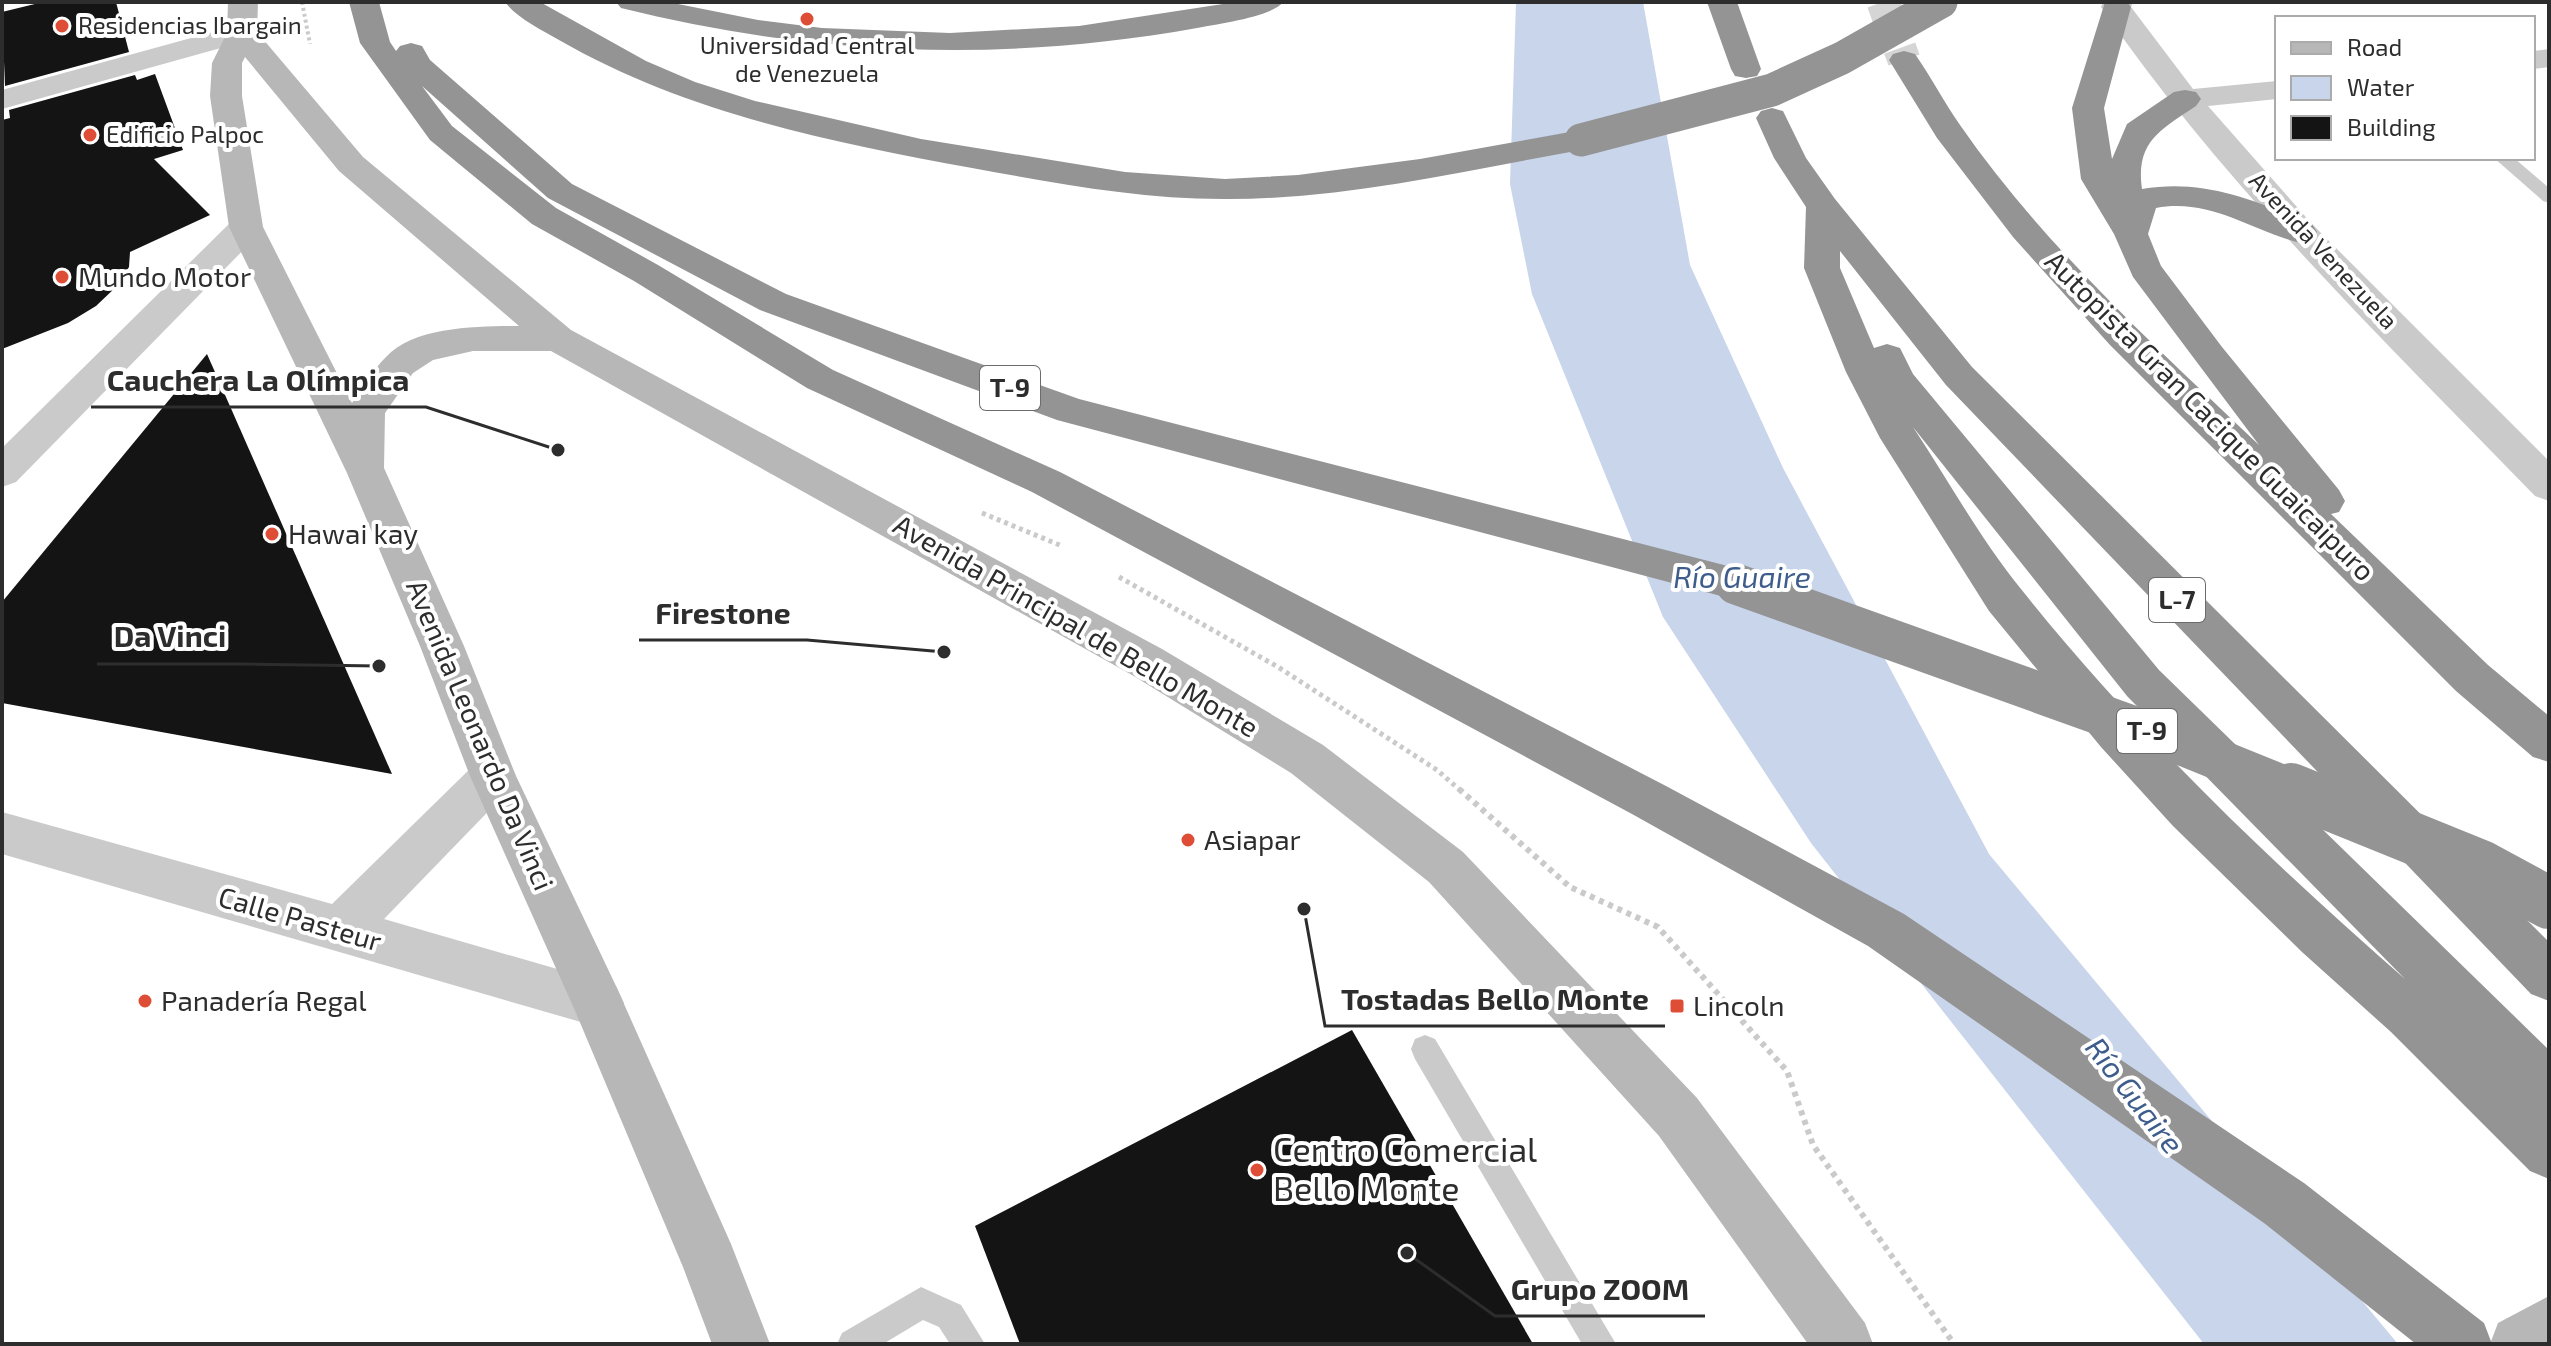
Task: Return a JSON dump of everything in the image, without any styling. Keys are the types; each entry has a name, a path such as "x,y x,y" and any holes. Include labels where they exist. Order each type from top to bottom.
{"highway":[{"name":"T-9","path":"364,2 375,43 441,133 544,216 646,273 820,379 1046,482 1621,785 1886,930 2284,1203 2463,1344"},
{"name":"T-9","path":"389,2 416,64 560,191 773,302 1071,410 1736,584 2160,736 2481,866 2549,903"},
{"path":"520,2 550,23 624,61 708,97 820,126 936,152 1049,172 1159,187 1254,189 1335,183 1581,140 1772,90 1842,58 1941,2"},
{"path":"631,2 684,16 787,34 907,43 1061,40 1231,14 1268,2"},
{"path":"1722,2 1746,69"},
{"path":"2117,5 2088,108 2098,179 2131,234 2145,269 2209,356 2472,678"},
{"name":"Autopista Gran Cacique Guaicaipuro","path":"1904,60 1957,144 2025,229 2103,315 2472,678 2549,743"},
{"path":"2131,234 2123,173 2138,131 2185,99"},
{"name":"L-7","path":"1772,118 1790,158 1823,207 1959,376 2549,977"},
{"path":"2131,234 2141,200 2178,193 2218,198 2300,232"},
{"path":"1823,207 1896,379 2143,683 2532,1091 2549,1152"}],"street":[{"name":"Avenida Venezuela","path":"2117,5 2185,99 2300,232 2549,486"},
{"path":"2,100 243,18"},
{"name":"Avenida Leonardo Da Vinci","path":"243,18 227,63 226,96 246,227 367,473 442,646 493,776 598,1003 711,1264 741,1344"},
{"name":"Avenida Principal de Bello Monte","path":"243,18 351,164 558,339 1147,662 1307,759 1446,867 1678,1117 1844,1344"},
{"path":"2185,99 2275,90"},
{"path":"2,472 246,227"},
{"path":"367,473 366,411 400,364 421,350 473,338 558,339"},
{"path":"339,931 493,776"},
{"name":"Calle Pasteur","path":"2,833 598,1003"},
{"path":"2519,1344 2549,1325"}],"lane":[{"path":"2505,160 2549,197"},
{"path":"1425,1049 1600,1344"},
{"path":"853,1344 921,1303 950,1316 969,1344"}],"water":[{"name":"Río Guaire","path":"1516,2 1643,2 1690,265 1783,468 1989,854 2398,1344 2204,1344 1811,843 1663,617 1532,294 1510,184"}],"building":[{"name":"Residencias Ibargain","path":"43,2 116,2 129,52 5,86 2,12"},
{"path":"155,74 183,150 154,159 210,215 130,252 129,267 117,286 96,306 68,323 2,349 2,120 10,118 9,110 135,75 137,80"},
{"path":"207,354 392,774 2,703 2,602"},
{"name":"Centro Comercial Bello Monte","path":"1352,1030 1533,1344 1020,1344 975,1226"}],"tunnel":[{"path":"1883,2 1904,60"}],"place":[{"name":"Universidad Central de Venezuela","path":"807,19"},
{"name":"Residencias Ibargain","path":"62,26"},
{"name":"Edificio Palpoc","path":"90,135"},
{"name":"Mundo Motor","path":"62,277"},
{"name":"Cauchera La Olímpica","path":"558,450"},
{"name":"Hawai kay","path":"272,534"},
{"name":"Firestone","path":"944,652"},
{"name":"Da Vinci","path":"379,666"},
{"name":"Asiapar","path":"1188,840"},
{"name":"Tostadas Bello Monte","path":"1304,909"},
{"name":"Panadería Regal","path":"145,1001"},
{"name":"Lincoln","path":"1677,1006"},
{"name":"Centro Comercial Bello Monte","path":"1257,1170"},
{"name":"Grupo ZOOM","path":"1407,1253"}]}
